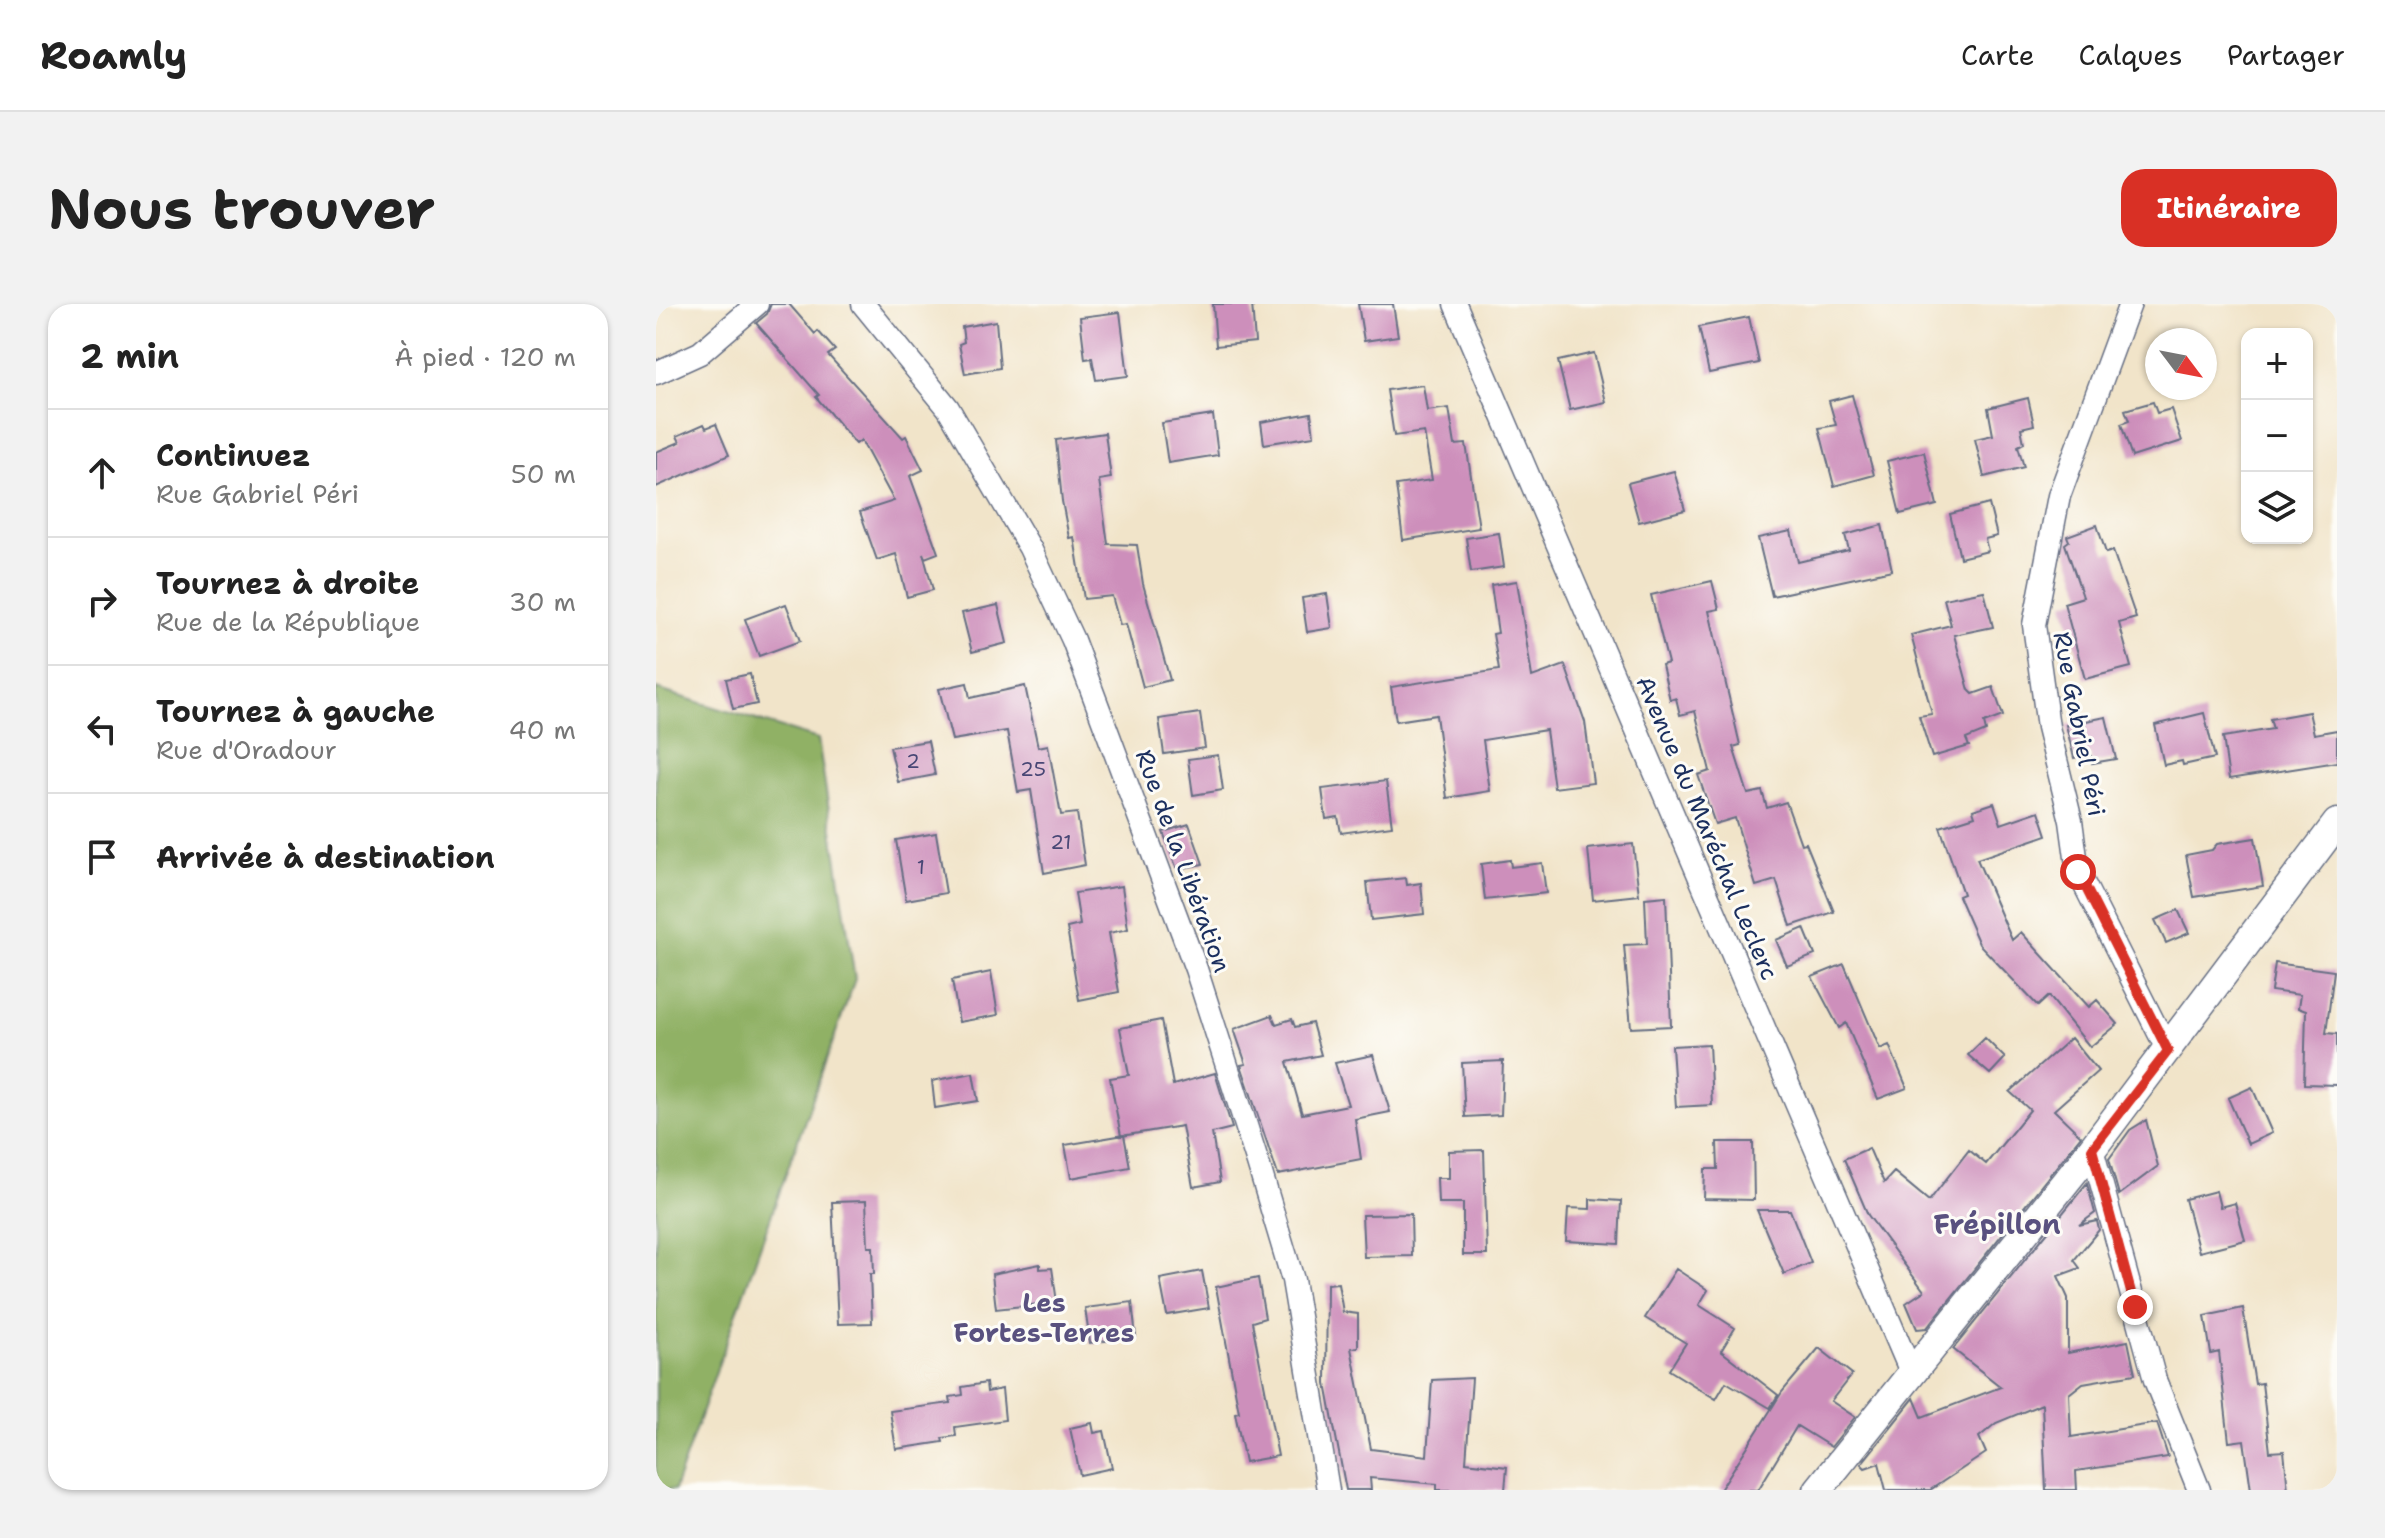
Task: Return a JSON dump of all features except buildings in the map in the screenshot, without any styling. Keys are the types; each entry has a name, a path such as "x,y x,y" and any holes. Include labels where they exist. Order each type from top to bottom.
{"street":[{"path":"656,373 700,353 757,304"},
{"name":"Rue de la Libération","path":"863,304 948,408 1030,548 1073,640 1196,969 1293,1280 1328,1490"},
{"name":"Avenue du Maréchal Leclerc","path":"1455,304 1911,1372"},
{"name":"Rue Gabriel Péri","path":"2130,304 2059,496 2034,625 2048,727 2071,821 2078,872 2168,1051"},
{"path":"1818,1490 2092,1149 2337,823"},
{"path":"2092,1149 2155,1380 2199,1490"}],"green space":[{"path":"656,689 818,739 855,979 674,1490 656,1490"}],"district":[{"name":"Frépillon","path":"1997,1224"},
{"name":"Les Fortes-Terres","path":"1044,1317"}],"route":[{"path":"2078,872 2168,1051 2092,1149 2135,1307"}]}
